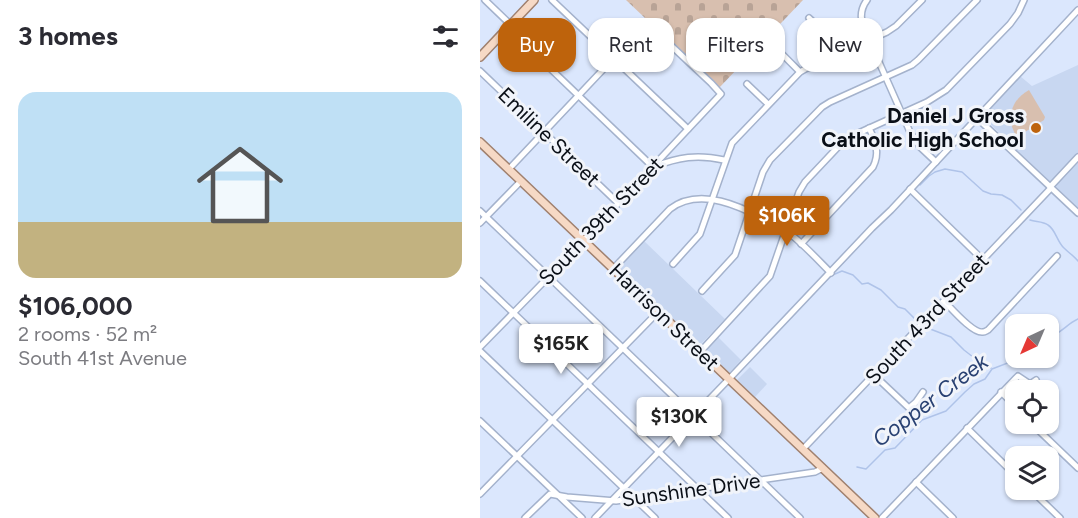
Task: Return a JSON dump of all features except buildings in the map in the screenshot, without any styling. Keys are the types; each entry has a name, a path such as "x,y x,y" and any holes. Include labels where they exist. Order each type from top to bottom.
{"main road":[{"path":"517,18 534,0"},
{"path":"480,57 498,38"},
{"name":"Harrison Street","path":"480,142 875,518"}],"street":[{"path":"485,0 502,18"},
{"path":"552,0 588,34"},
{"path":"857,0 865,3 861,18"},
{"path":"883,33 896,26 922,0"},
{"path":"702,291 735,255 765,167 770,160 822,107 912,65 977,0"},
{"path":"700,352 770,276 799,192 805,182 852,136 938,96 946,90 1010,24 1024,0"},
{"path":"595,518 831,273 1078,10"},
{"name":"South 39th Street","path":"480,349 721,94 674,49"},
{"path":"785,57 797,69"},
{"name":"Emiline Street","path":"480,71 618,203"},
{"path":"555,72 653,166 701,156 724,160"},
{"path":"509,169 600,72"},
{"path":"629,72 688,129"},
{"path":"674,264 700,234 724,160 732,143 800,72"},
{"path":"883,72 910,132 936,162"},
{"path":"747,84 768,104"},
{"path":"977,118 1078,213"},
{"path":"801,244 873,167 878,156 878,149 869,128"},
{"name":"South 43rd Street","path":"803,449 1078,157"},
{"path":"480,223 521,181"},
{"path":"910,189 983,260"},
{"path":"613,269 666,213 683,201 693,199 734,204 751,211 786,231 831,273"},
{"path":"480,211 801,518"},
{"path":"944,301 970,326 981,332 988,330 1058,256"},
{"path":"480,281 728,518"},
{"path":"480,494 658,312"},
{"path":"480,349 655,518"},
{"path":"874,375 909,408 923,392"},
{"path":"882,518 1005,388"},
{"path":"1001,392 1005,396"},
{"path":"480,421 582,518"},
{"path":"967,428 1005,465"},
{"path":"1043,434 1078,468"},
{"name":"Sunshine Drive","path":"559,496 611,501 814,472 823,468"},
{"path":"916,482 953,518"},
{"path":"525,518 549,495 559,496"},
{"path":"1041,500 1060,518"}],"shaded area":[{"name":"Daniel J Gross Catholic High School","path":"1078,65 1078,209 1013,149 984,116 1020,76 1032,86"},
{"path":"644,241 725,319 700,345 618,268"},
{"path":"718,337 741,360 729,373 705,351"},
{"path":"750,367 767,384 755,397 737,380"}],"green space":[{"path":"626,0 803,0 785,19 686,18 686,57 674,45 674,18 645,18"},
{"path":"702,72 734,72 719,88"},
{"path":"1029,90 1045,117 1044,120 1017,137 1011,123 1012,110 1018,99"}],"waterway":[{"path":"920,185 935,172 945,169 962,172 983,191 1002,195 1021,210"},
{"path":"1030,220 1051,227 1062,245 1078,261"},
{"path":"835,274 842,271 853,275 862,284 868,283 881,290 898,307 905,309 916,320"},
{"name":"Copper Creek","path":"1059,332 1078,319"},
{"path":"925,327 951,337 973,357 982,359 991,368"},
{"name":"Copper Creek","path":"857,467 866,469 885,450 895,448 922,420 946,411 974,384 985,379 992,369 1005,364"}],"place":[{"name":"Daniel J Gross Catholic High School","path":"1036,128"}]}
